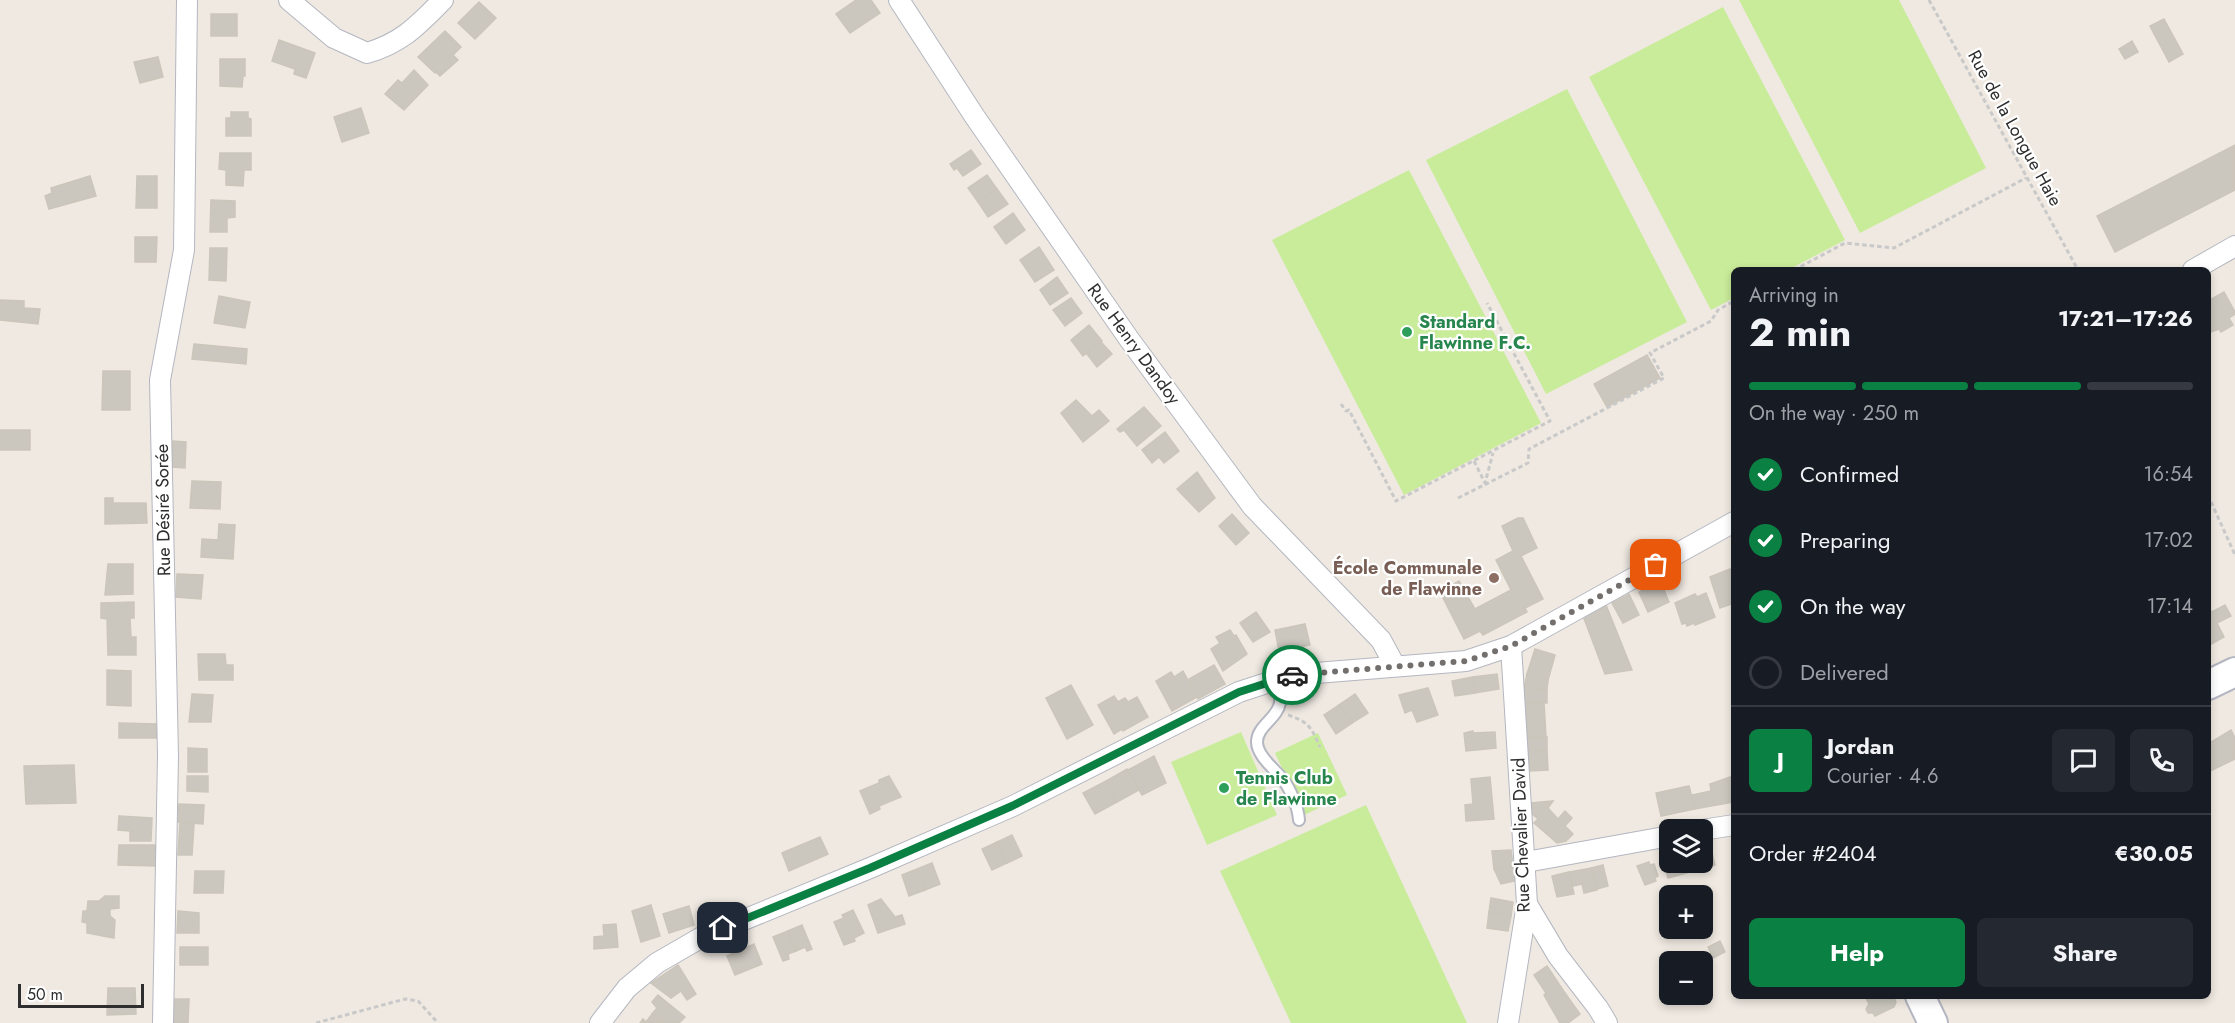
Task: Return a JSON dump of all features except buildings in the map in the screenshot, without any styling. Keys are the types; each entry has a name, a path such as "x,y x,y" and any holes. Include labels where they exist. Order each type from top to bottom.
{"street":[{"name":"Rue Désiré Sorée","path":"163,1023 168,756 160,380 184,250 187,0"},
{"path":"289,0 334,38 367,53 388,47 415,28 443,0"},
{"name":"Rue Henry Dandoy","path":"899,0 975,117 1122,330 1252,506 1381,640 1395,666"},
{"path":"2198,267 2235,246"},
{"path":"600,1023 627,988 657,963 702,937 870,868 1012,806 1239,692 1277,679 1320,672 1466,661 1511,646 1731,524"},
{"name":"Rue Chevalier David","path":"1508,1023 1527,904 1511,646"},
{"path":"2211,684 2235,672"},
{"path":"1713,828 1731,825"},
{"path":"1526,862 1659,838"},
{"path":"1527,904 1558,956 1607,1023"},
{"path":"1921,999 1933,1023"}],"lane":[{"path":"1277,679 1280,695 1277,712 1260,731 1257,743 1259,752 1283,780 1298,810 1299,820"}],"path":[{"name":"Rue de la Longue Haie","path":"1929,0 2076,267"},
{"path":"1800,267 1845,243 1894,248 2026,178"},
{"path":"1341,404 1346,411 1349,410 1396,501 1550,421 1487,303"},
{"path":"1458,498 1528,463 1529,449 1664,378 1650,353 1712,321 1718,310 1731,303"},
{"path":"1485,483 1493,452"},
{"path":"1474,461 1485,483"},
{"path":"2211,502 2235,555"},
{"path":"1277,712 1304,721 1310,726 1320,747"},
{"path":"316,1023 405,999 418,1001 438,1023"}],"green space":[{"path":"1739,0 1899,0 1986,168 1860,233"},
{"path":"1723,7 1845,240 1794,267 1731,267 1731,300 1711,310 1589,77"},
{"path":"1567,89 1687,322 1546,394 1426,160"},
{"name":"Standard Flawinne F.C.","path":"1409,170 1541,423 1404,495 1272,240"},
{"name":"Tennis Club de Flawinne","path":"1241,732 1277,815 1207,845 1171,762"},
{"path":"1318,733 1347,795 1304,815 1275,753"},
{"path":"1366,805 1467,1023 1291,1023 1220,871"}],"way so far":[{"path":"1292,675 1466,661 1511,646 1656,565"}],"place":[{"name":"Standard Flawinne F.C.","path":"1407,332"},
{"name":"École Communale de Flawinne","path":"1494,578"},
{"name":"Tennis Club de Flawinne","path":"1224,788"}],"route":[{"path":"723,928 870,868 1012,806 1239,692 1292,675"}]}
